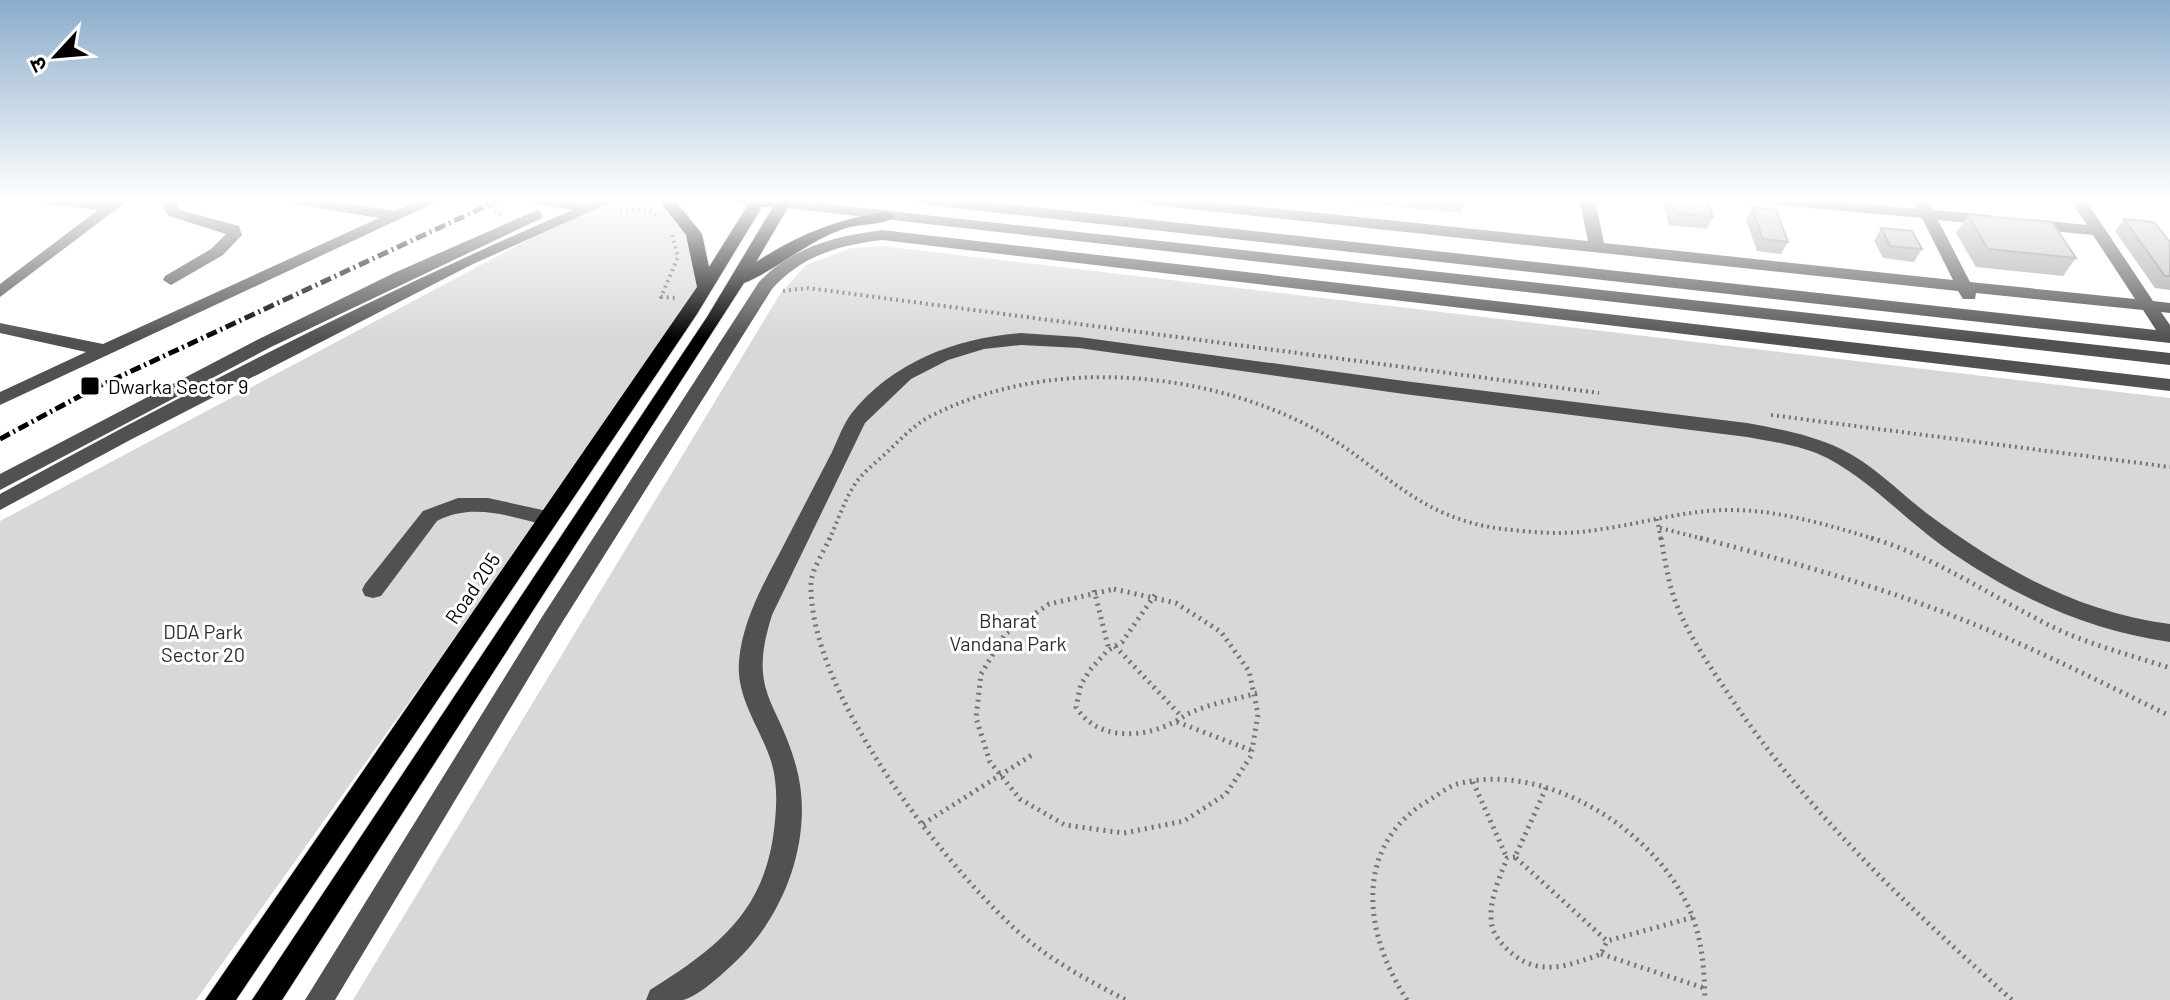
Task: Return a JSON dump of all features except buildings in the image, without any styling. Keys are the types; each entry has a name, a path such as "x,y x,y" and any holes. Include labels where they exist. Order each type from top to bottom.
{"main road":[{"path":"695,246 701,294"},
{"name":"Road 205","path":"219,1000 701,294 727,246"},
{"path":"266,1000 757,246"},
{"path":"736,281 794,246"}],"street":[{"path":"0,292 61,246"},
{"path":"171,280 223,246"},
{"path":"0,399 331,246"},
{"path":"0,483 254,349 471,246"},
{"path":"0,503 125,434 496,246"},
{"path":"319,1000 550,623 756,300 776,272 829,246"},
{"path":"974,246 2170,385"},
{"path":"1153,246 2170,359"},
{"path":"1339,246 2170,337"},
{"path":"1575,246 2170,308"},
{"path":"1944,246 1980,316"},
{"path":"2108,246 2170,337"},
{"path":"1748,264 1756,292"},
{"path":"1812,271 1824,299"},
{"path":"0,328 105,350"},
{"path":"660,1000 700,975 742,937 768,904 780,877 786,841 787,773 779,747 751,689 750,664 756,629 769,595 857,420 873,400 910,370 966,349 1007,340 1082,343 1375,384 1747,430 1795,439 1825,449 1853,464 1980,562 2032,591 2092,618 2137,631 2170,633"},
{"path":"373,590 430,516 441,508 466,503 549,518"}],"path":[{"path":"675,246 678,257 661,297 701,294"},
{"path":"756,300 773,292 808,288 1600,393"},
{"path":"1126,1000 1082,977 1015,929 942,851 861,737 825,655 813,607 811,579 857,481 881,455 934,414 1002,390 1081,377 1159,381 1241,399 1311,427 1421,504 1466,522 1504,529 1584,532 1701,512 1766,512 1809,520 1891,544 1934,561 2063,632 2170,668"},
{"path":"1757,413 2170,467"},
{"path":"1657,519 1672,592 1691,636 1766,749 1839,836 1910,908 2012,1000"},
{"path":"1659,528 1794,562 1931,607 2062,663 2170,716"},
{"path":"1094,590 1109,650"},
{"path":"1094,590 1155,594 1188,606 1228,636 1243,655 1258,693 1260,723 1253,751 1244,769 1228,790 1206,808 1181,821 1137,831 1091,830 1062,822 1035,809 999,776 982,748 975,724 977,688 989,655 1003,635 1041,606 1094,590"},
{"path":"1155,594 1122,642 1109,650 1081,684 1076,707 1092,728 1118,735 1176,721 1258,693"},
{"path":"1115,646 1182,717"},
{"path":"1176,721 1253,751"},
{"path":"923,824 1035,753"},
{"path":"1407,1000 1383,956 1374,925 1372,895 1376,866 1385,841 1400,820 1419,803 1442,790 1496,780 1546,787 1586,803 1615,820 1641,841 1664,866 1694,917 1706,957 1705,1000"},
{"path":"1473,782 1507,858 1490,913 1491,929 1512,955 1530,967 1545,970 1601,954 1707,989"},
{"path":"1515,857 1546,787"},
{"path":"1507,858 1515,857 1607,941"},
{"path":"1601,954 1607,941 1694,917"}],"green space":[{"name":"DDA Park Sector 20","path":"517,246 689,246 705,287 196,1000 0,1000 0,521"},
{"name":"Bharat Vandana Park","path":"882,246 2170,398 2170,1000 353,1000 780,294 806,265 851,248"}],"railway":[{"path":"0,439 93,389 401,246"}],"place":[{"name":"Dwarka Sector 9","path":"90,386"}]}
